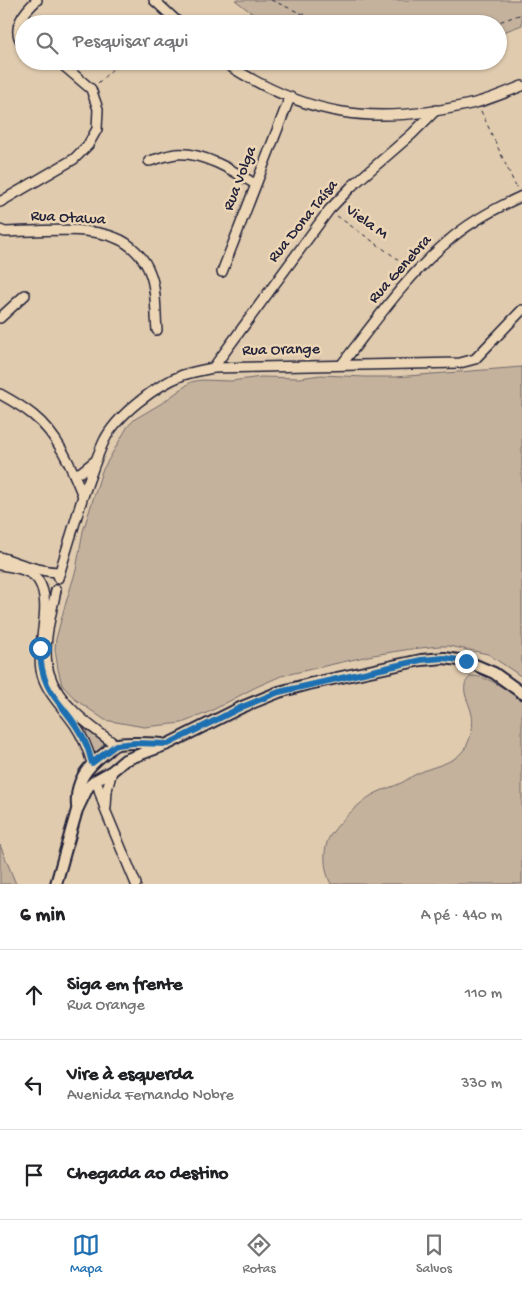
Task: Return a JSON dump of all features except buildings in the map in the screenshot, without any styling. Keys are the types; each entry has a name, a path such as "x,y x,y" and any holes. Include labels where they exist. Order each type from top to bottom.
{"main road":[{"path":"56,884 77,810 88,787 125,760 168,744 242,707 279,692 421,660 444,658 466,661 494,673 522,692"},
{"path":"77,810 78,791 84,773 92,763 116,745 135,743 168,744"},
{"path":"116,745 125,760"},
{"path":"92,763 114,769"},
{"path":"92,763 96,780"}],"street":[{"path":"23,15 37,0"},
{"path":"154,0 170,15"},
{"path":"0,202 74,159 88,145 97,130 98,109 91,90 68,70"},
{"path":"237,70 257,82 290,97 350,113 375,115 404,114 477,103 522,86"},
{"name":"Rua Volga","path":"222,272 290,97"},
{"name":"Rua Dona Taísa","path":"213,368 329,210 352,186 436,110"},
{"path":"150,161 175,154 186,154 217,163 255,184"},
{"name":"Rua Genebra","path":"342,364 415,272 466,227 521,196"},
{"name":"Rua Otawa","path":"0,230 5,232 71,231 99,233 115,237 127,244 139,255 150,272 154,290 156,330"},
{"path":"0,318 25,295"},
{"name":"Rua Orange","path":"0,557 59,575 83,496 98,460 103,442 113,426 126,412 162,386 182,376 213,368 460,363 475,359 522,310"},
{"path":"0,394 32,414 49,431 60,447 83,496"},
{"path":"74,474 81,472 98,460"},
{"path":"0,565 32,574 38,581 44,596 40,648 42,673 46,685 75,725 86,744 92,763"},
{"path":"56,590 48,635 48,672 59,694 75,711 116,745"},
{"path":"106,812 108,790 114,769"},
{"path":"96,780 106,812 136,884"}],"path":[{"path":"271,0 305,15"},
{"path":"507,19 522,14"},
{"path":"91,90 112,70"},
{"path":"477,103 521,196"},
{"name":"Viela M","path":"329,210 415,272"}],"shaded area":[{"path":"235,0 522,0 522,25 507,31 507,15 254,15"},
{"path":"522,367 522,677 488,654 449,646 411,649 373,655 281,676 209,712 182,723 144,727 105,720 76,700 62,685 55,649 56,639 76,570 83,531 102,471 128,426 135,419 162,403 191,382 201,380 231,381 261,377 299,378 321,375 395,377"},
{"path":"471,676 491,681 522,701 522,884 331,884 325,867 327,841 344,819 363,801 374,794 448,762 458,756 466,747 472,732 473,721 465,695 466,683"},
{"path":"76,720 102,741 104,744 99,751 95,752 92,750"},
{"path":"0,845 16,884 0,884"}],"route":[{"path":"40,648 40,662 46,685 75,725 86,744 92,763 116,745 135,743 168,744 207,723 279,692 421,660 444,658 466,661"}]}
